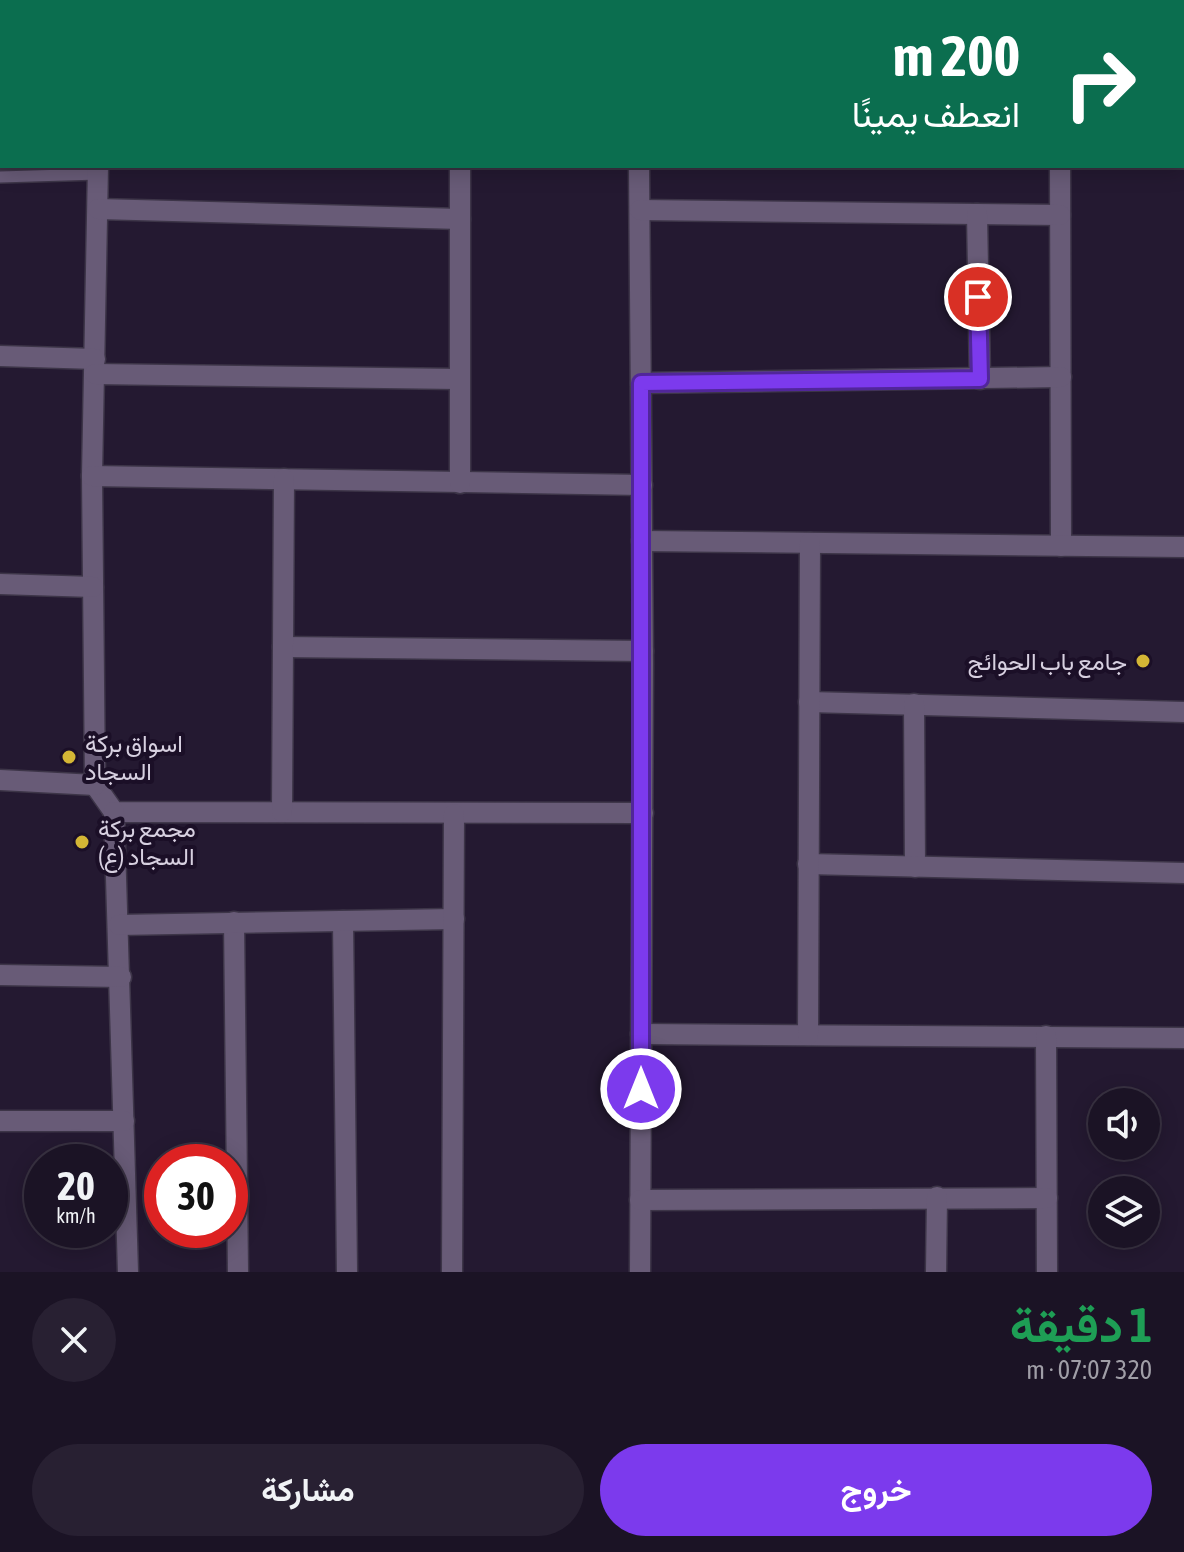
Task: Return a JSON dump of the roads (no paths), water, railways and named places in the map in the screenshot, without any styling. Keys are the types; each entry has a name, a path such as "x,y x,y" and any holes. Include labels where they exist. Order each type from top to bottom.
{"street":[{"path":"460,168 460,483"},
{"path":"639,168 643,651 640,1272"},
{"path":"1060,168 1061,546"},
{"path":"98,170 92,476 95,785 114,812 128,1272"},
{"path":"98,209 460,219"},
{"path":"640,210 1060,215"},
{"path":"977,214 980,379"},
{"path":"0,356 95,367 458,379"},
{"path":"641,383 1061,377"},
{"path":"92,476 642,485"},
{"path":"282,812 284,479"},
{"path":"642,541 1184,547"},
{"path":"808,1035 810,543"},
{"path":"0,584 93,587"},
{"path":"283,647 643,651"},
{"path":"809,702 1184,712"},
{"path":"914,704 915,867"},
{"path":"0,780 95,785"},
{"path":"114,812 643,813"},
{"path":"452,1272 454,814"},
{"path":"808,864 1184,873"},
{"path":"119,925 454,919"},
{"path":"343,921 347,1272"},
{"path":"234,922 238,1272"},
{"path":"0,975 121,977"},
{"path":"641,1034 1184,1038"},
{"path":"1046,1036 1047,1272"},
{"path":"0,1121 124,1121"},
{"path":"936,1272 937,1197"},
{"path":"640,1200 1047,1198"}],"lane":[{"path":"0,177 98,170"}],"place":[{"name":"جامع باب الحوائج","path":"1143,661"},
{"name":"اسواق بركة السجاد","path":"69,757"},
{"name":"مجمع بركة السجاد (ع)","path":"82,842"}]}
